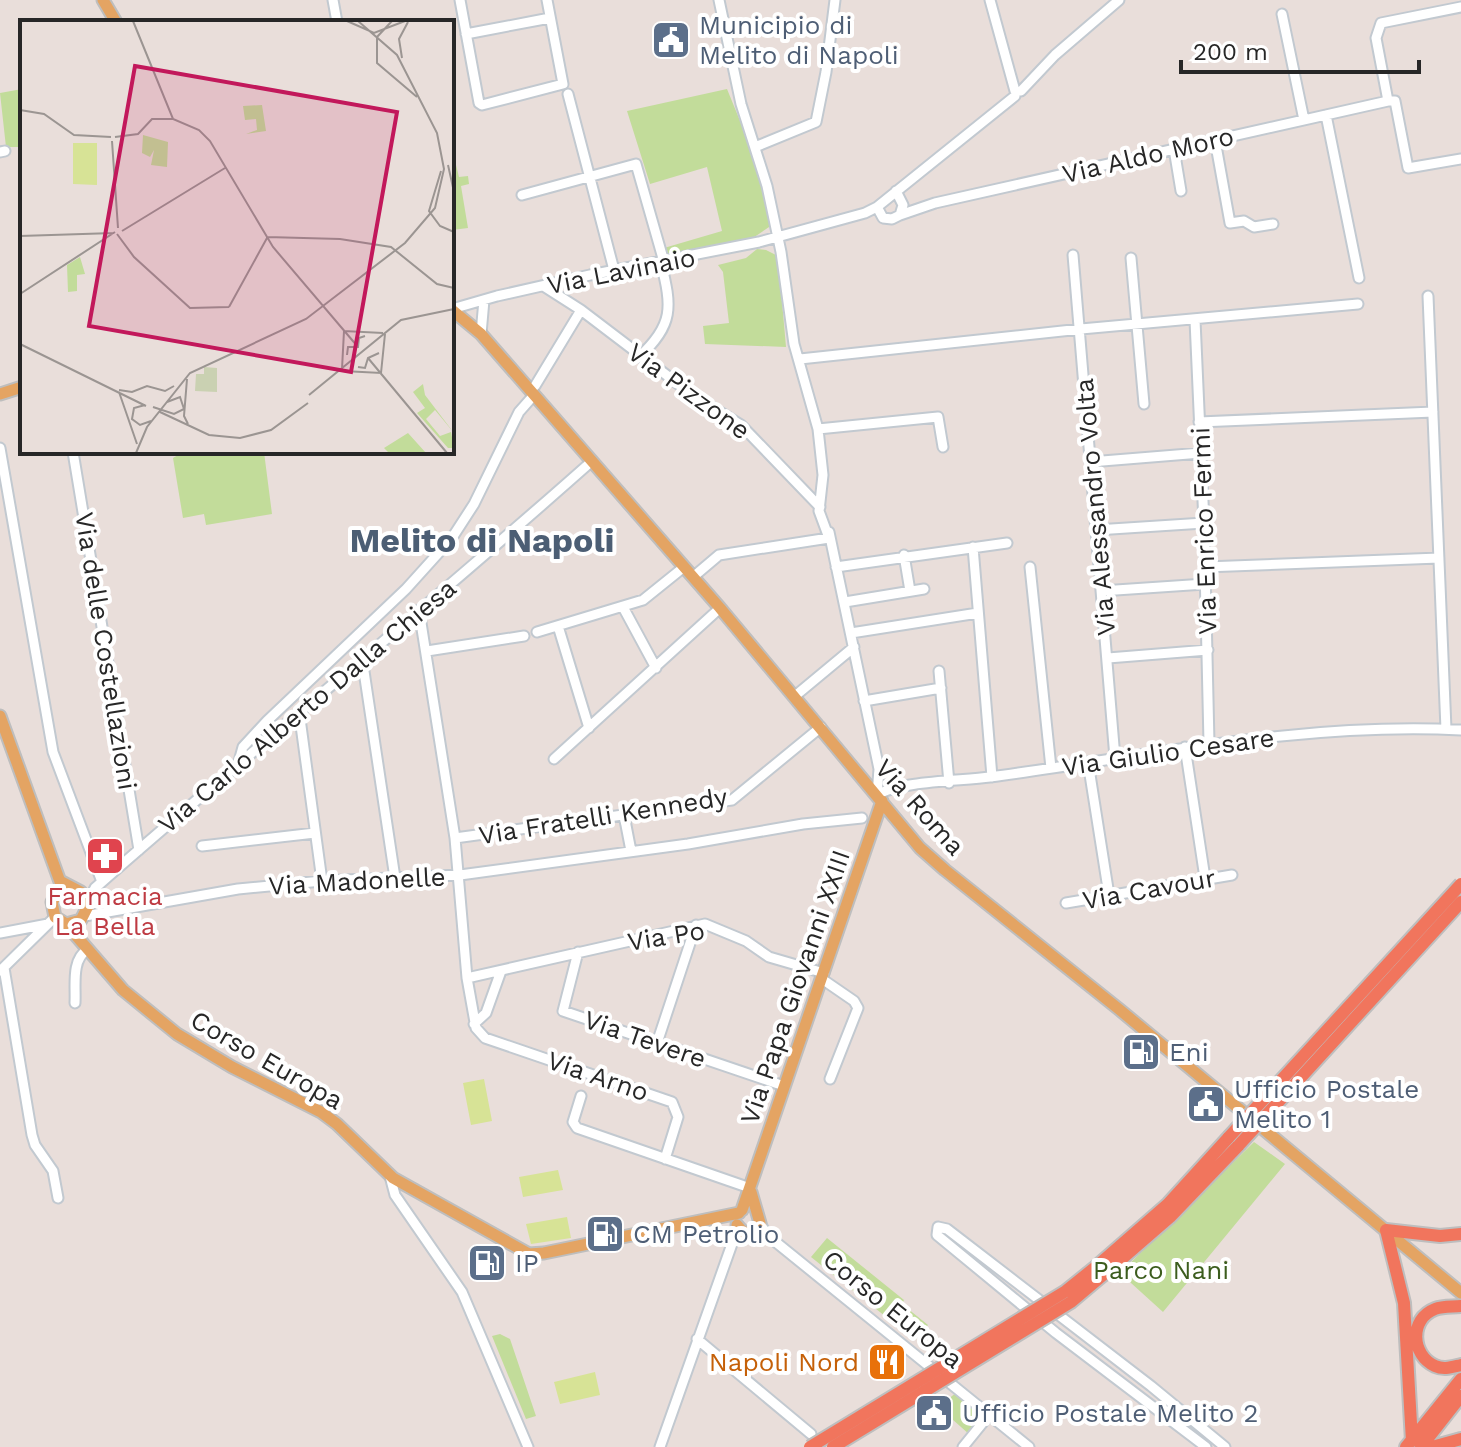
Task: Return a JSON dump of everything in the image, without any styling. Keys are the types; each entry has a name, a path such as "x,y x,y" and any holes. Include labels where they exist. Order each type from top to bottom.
{"highway":[{"path":"1234,1141 1461,884"},
{"path":"833,1447 1071,1302 1234,1141 1461,902"},
{"path":"1413,1445 1404,1303 1386,1230 1403,1234 1461,1234"},
{"path":"811,1440 1100,1271"},
{"path":"1461,1306 1434,1310 1423,1317 1416,1338 1417,1348 1433,1365 1445,1368 1461,1365"},
{"path":"1413,1445 1461,1379"},
{"path":"1413,1445 1461,1396"},
{"path":"1432,1447 1461,1439"}],"main road":[{"path":"103,0 115,20"},
{"name":"Via Roma","path":"454,311 481,334 534,390 821,727 874,782 880,798 920,848 1461,1293"},
{"path":"0,394 20,388"},
{"path":"0,716 85,916 83,936 87,950"},
{"name":"Via Papa Giovanni XXIII","path":"742,1223 750,1188 880,798"},
{"path":"73,891 52,902 58,921 77,923 85,916"},
{"name":"Corso Europa","path":"58,921 123,990 192,1045 291,1095 330,1119 394,1182 416,1191 529,1254 704,1221 742,1223"},
{"path":"750,1188 758,1218"},
{"path":"742,1223 750,1209 758,1218"},
{"path":"742,1223 758,1218"}],"street":[{"path":"333,0 337,20"},
{"path":"460,0 480,105 563,84 547,0"},
{"path":"719,0 735,82 767,186 781,252 794,344 818,429 823,475 818,504 822,508 845,602 877,762 885,776 901,785"},
{"path":"755,147 816,122 835,0"},
{"path":"990,0 1017,90"},
{"path":"777,235 879,212 1119,0"},
{"path":"1461,7 1381,23 1376,38 1388,101 1395,101 1408,168 1461,159"},
{"path":"1282,14 1304,120"},
{"path":"466,34 550,18"},
{"path":"568,94 614,270"},
{"name":"Via Aldo Moro","path":"879,212 892,219 935,203 1388,101"},
{"path":"1326,115 1359,278"},
{"path":"1215,140 1230,223 1244,221 1254,227 1273,224"},
{"path":"1174,149 1181,191"},
{"path":"522,195 636,164 669,295 667,322 660,335 639,357"},
{"path":"896,194 904,212"},
{"name":"Via Lavinaio","path":"454,308 614,270 759,242 777,235"},
{"path":"759,242 781,252"},
{"name":"Via Alessandro Volta","path":"1073,255 1115,758"},
{"path":"1131,258 1144,404"},
{"name":"Via Pizzone","path":"545,287 694,396 741,425 818,504"},
{"path":"1428,296 1446,729"},
{"path":"481,334 484,300"},
{"path":"800,359 1081,329 1355,305"},
{"path":"238,765 243,747 267,721 406,589 452,538 474,504 519,412 585,314"},
{"name":"Via Enrico Fermi","path":"1195,320 1209,743"},
{"path":"1199,422 1433,412"},
{"path":"818,429 938,417 943,447"},
{"path":"0,448 53,752 98,885"},
{"path":"1090,462 1201,453"},
{"name":"Via delle Costellazioni","path":"73,454 139,850"},
{"name":"Via Carlo Alberto Dalla Chiesa","path":"73,891 98,885 592,461"},
{"path":"1096,530 1204,523"},
{"path":"693,577 719,555 829,538"},
{"path":"836,567 904,555 1007,543"},
{"path":"973,547 992,777"},
{"path":"904,555 910,591"},
{"path":"1205,567 1439,558"},
{"path":"537,632 643,600 684,567"},
{"path":"1030,567 1051,768"},
{"path":"1101,591 1205,584"},
{"path":"845,602 924,589"},
{"path":"623,607 656,668"},
{"path":"554,759 720,608"},
{"path":"419,610 460,875 460,921 474,1024"},
{"path":"851,633 978,613"},
{"path":"558,626 589,728"},
{"path":"427,651 524,636"},
{"path":"795,696 854,647"},
{"path":"1108,658 1208,650"},
{"path":"362,658 395,878"},
{"path":"939,671 949,783"},
{"path":"864,701 941,688"},
{"path":"299,711 322,881"},
{"name":"Via Fratelli Kennedy","path":"455,838 735,799 821,727"},
{"name":"Via Giulio Cesare","path":"880,798 901,785 949,783 1209,743 1362,730 1461,730"},
{"path":"1185,747 1205,878"},
{"path":"874,782 877,762"},
{"path":"1088,762 1109,895"},
{"path":"624,815 631,851"},
{"name":"Via Madonelle","path":"85,916 238,889 322,881 460,875 862,818"},
{"path":"202,846 315,833"},
{"name":"Via Cavour","path":"1066,903 1232,875"},
{"path":"0,933 58,921"},
{"path":"58,921 2,969 32,1135 35,1145 53,1171 58,1198"},
{"path":"657,1043 696,925"},
{"name":"Via Po","path":"467,978 696,925 712,926 751,944 769,957 823,976 854,1001 858,1008 830,1079"},
{"path":"75,1003 77,962 82,952 87,950"},
{"name":"Via Tevere","path":"578,952 563,1011 784,1086"},
{"path":"474,1024 487,1010 501,971"},
{"name":"Via Arno","path":"474,1024 485,1038 672,1102 678,1117 665,1159"},
{"path":"581,1096 573,1119 575,1127 750,1188"},
{"path":"394,1182 399,1203 462,1292 528,1447"},
{"path":"399,1203 404,1193 416,1191"},
{"name":"Corso Europa","path":"758,1218 767,1235"},
{"name":"Corso Europa","path":"742,1223 767,1235 1029,1447"},
{"name":"Via Papa Giovanni XXIII","path":"660,1447 725,1259 742,1223"},
{"path":"1206,1447 1055,1332 961,1255 937,1235 938,1227 947,1229 1225,1447"},
{"path":"697,1339 811,1440"},
{"path":"963,1447 989,1415"}],"green space":[{"path":"20,89 20,147 6,147 0,93"},
{"path":"727,89 756,160 772,225 747,242 667,259 664,248 722,231 707,167 650,184 627,111"},
{"path":"454,157 459,177 468,176 469,184 461,186 468,228 454,230"},
{"path":"757,249 778,256 786,347 705,344 703,326 729,323 723,272 718,265 746,258"},
{"path":"180,454 264,454 272,514 206,525 204,514 183,518 173,458"},
{"path":"484,1079 492,1121 471,1125 463,1083"},
{"name":"Parco Nani","path":"1254,1142 1285,1164 1163,1312 1120,1273"},
{"path":"558,1170 563,1190 523,1197 519,1177"},
{"path":"567,1217 571,1238 531,1244 526,1224"},
{"path":"827,1238 904,1300 902,1304 928,1325 915,1340 811,1257"},
{"path":"500,1334 510,1339 536,1416 526,1419 492,1336"},
{"path":"595,1372 600,1395 560,1404 554,1382"},
{"path":"957,1392 986,1416 970,1435 952,1419 942,1404"}],"place":[{"name":"Municipio di Melito di Napoli","path":"671,40"},
{"name":"Farmacia La Bella","path":"105,856"},
{"name":"Eni","path":"1141,1052"},
{"name":"Ufficio Postale Melito 1","path":"1206,1104"},
{"name":"CM Petrolio","path":"605,1234"},
{"name":"IP","path":"487,1263"},
{"name":"Napoli Nord","path":"887,1362"},
{"name":"Ufficio Postale Melito 2","path":"934,1413"}],"district":[{"name":"Melito di Napoli","path":"482,540"}]}
